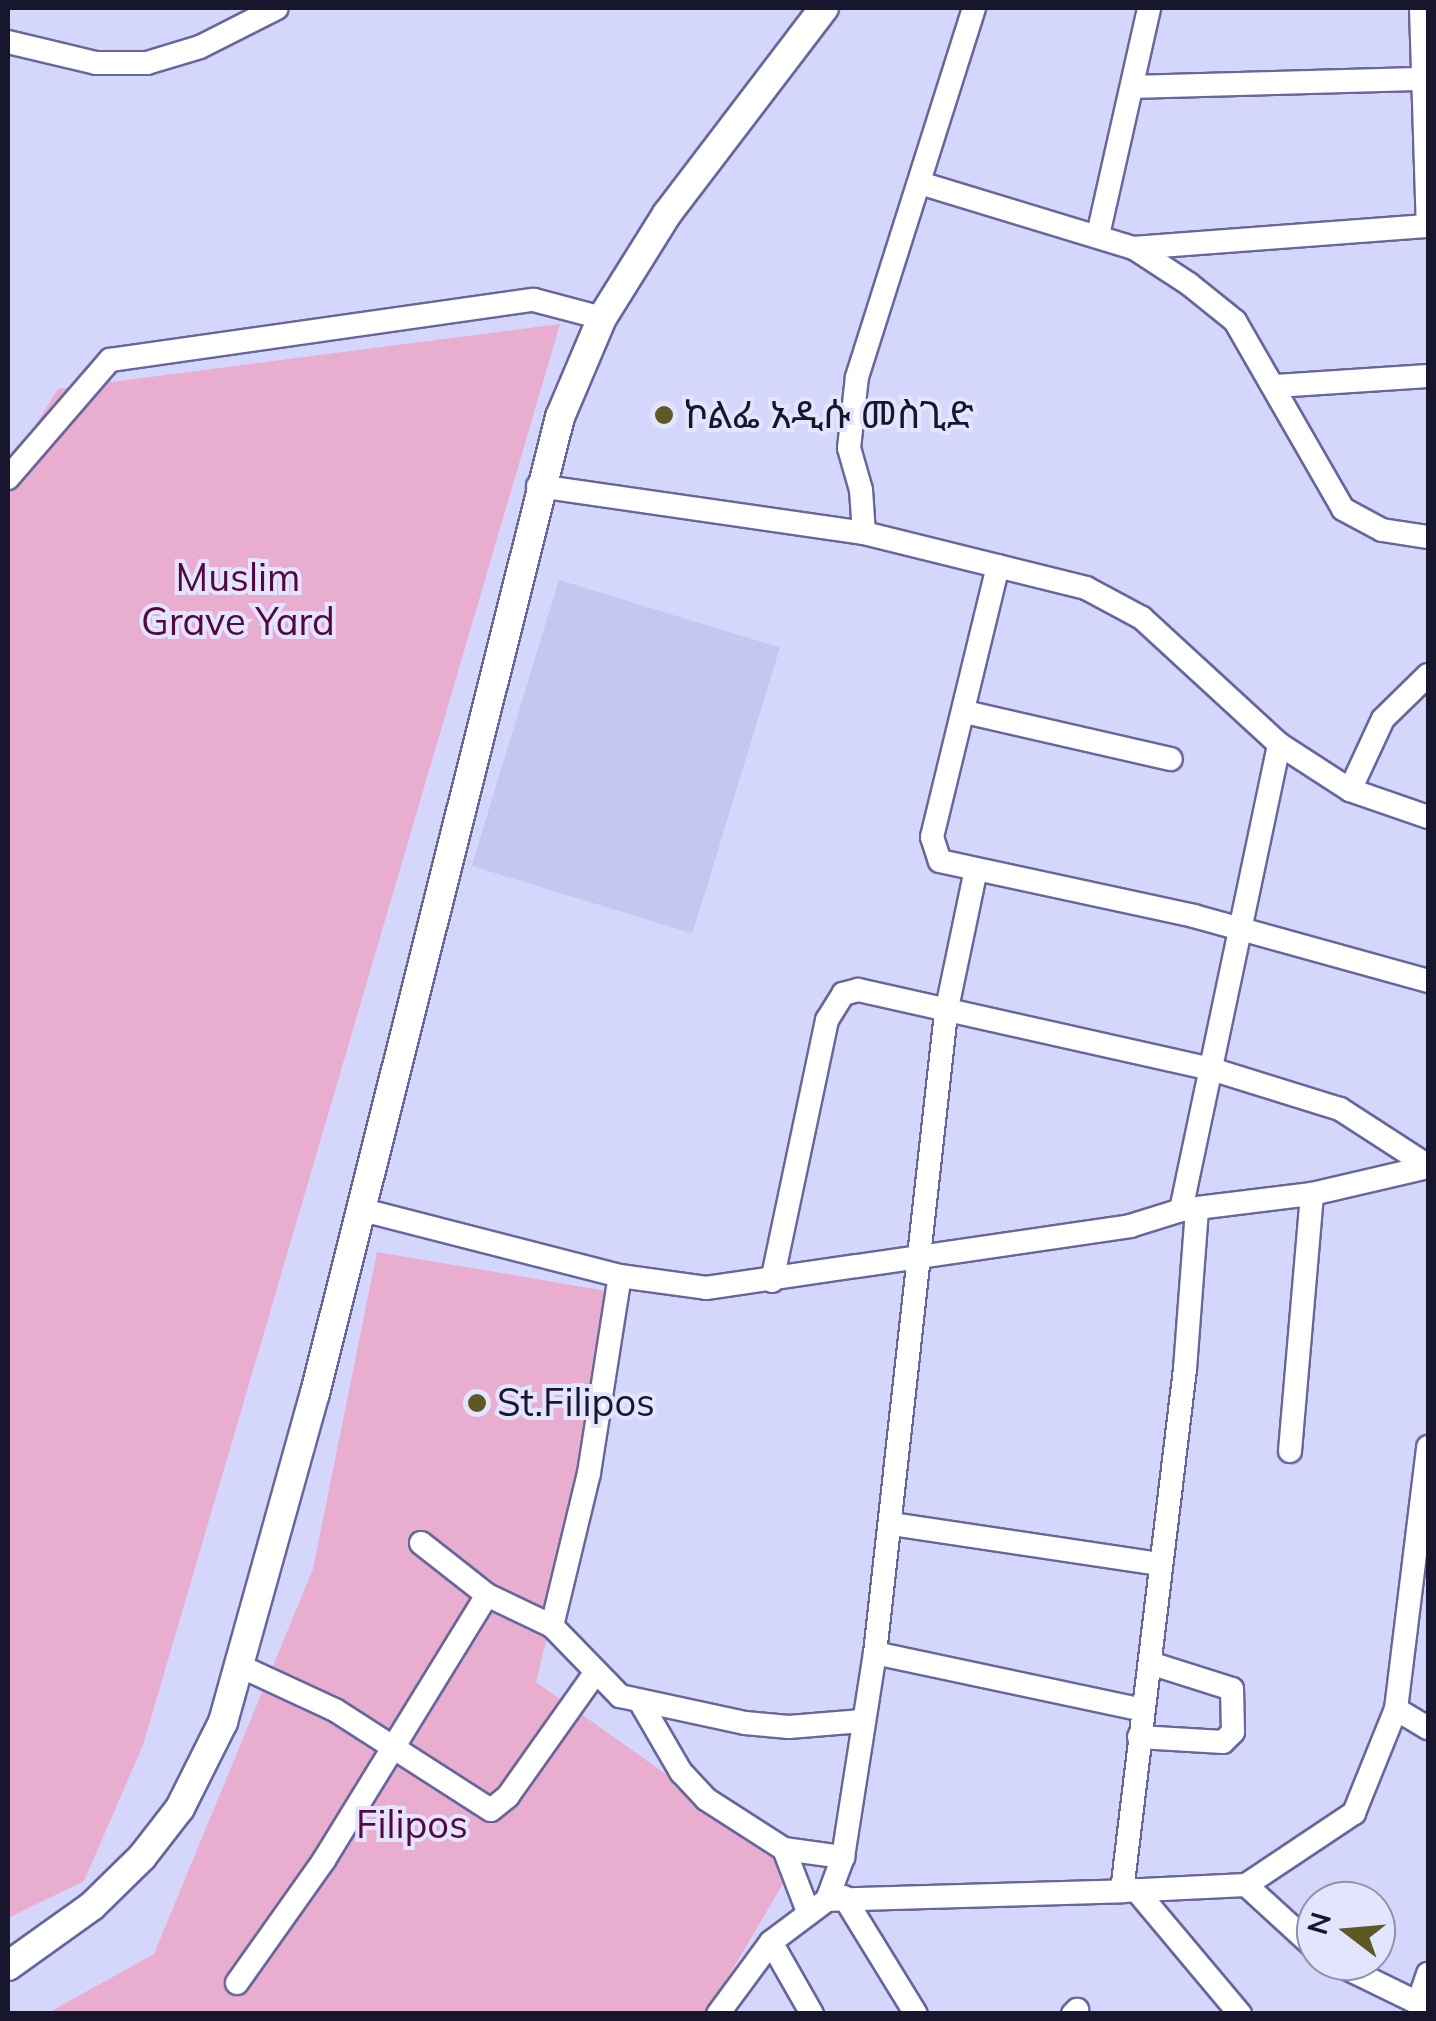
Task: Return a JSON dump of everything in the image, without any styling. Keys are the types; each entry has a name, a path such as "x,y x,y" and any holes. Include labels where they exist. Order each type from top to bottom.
{"street":[{"path":"8,42 96,63 147,63 200,47 277,8"},
{"path":"8,1966 92,1906 164,1833 204,1768 242,1667 493,692 538,486 602,318 696,172 824,8"},
{"path":"864,533 862,490 849,448 857,376 872,312 923,184 974,8"},
{"path":"1098,235 1149,8"},
{"path":"1134,248 1427,226 1421,8"},
{"path":"1133,87 1424,80"},
{"path":"923,184 1134,248 1234,321 1276,386 1343,509 1382,530 1428,536"},
{"path":"8,478 110,360 534,300 602,318"},
{"path":"1276,386 1428,376"},
{"path":"538,486 864,533 1086,588 1133,612 1279,744 1350,790 1428,817"},
{"path":"998,566 932,846 946,866 1194,916 1240,932 1428,981"},
{"path":"1350,790 1382,719 1428,675"},
{"path":"965,712 1171,759"},
{"path":"1226,2009 1129,1891 1139,1737 1161,1564 1189,1210 1208,1068 1279,744"},
{"path":"718,2014 771,1942 826,1902 843,1856 892,1524 916,1259 946,1013 975,874"},
{"path":"772,1281 836,1001 858,990 946,1013 1208,1068 1340,1109 1428,1167"},
{"path":"359,1209 620,1276 706,1288 1130,1226 1189,1210 1312,1194 1428,1167"},
{"path":"1290,1452 1312,1194"},
{"path":"552,1626 588,1473 620,1276"},
{"path":"826,1902 1246,1885 1347,1823 1396,1709 1420,1625 1428,1447"},
{"path":"892,1524 1161,1564"},
{"path":"421,1543 487,1595 552,1626 593,1676 642,1705 789,1727 862,1720"},
{"path":"238,1982 487,1595"},
{"path":"875,1654 1144,1710"},
{"path":"1139,1737 1223,1742 1232,1732 1232,1689 1150,1662"},
{"path":"242,1667 394,1745 470,1802 491,1810 522,1778 593,1676"},
{"path":"642,1705 681,1772 706,1799 784,1849 916,2014"},
{"path":"1396,1709 1428,1728"},
{"path":"784,1849 843,1856"},
{"path":"1246,1885 1296,1931"},
{"path":"771,1942 812,2014"},
{"path":"1368,1981 1417,2008 1428,1974"}],"shaded area":[{"path":"559,580 780,648 692,933 472,866"}],"green space":[{"name":"Muslim Grave Yard","path":"560,324 143,1745 84,1881 8,1918 8,469 58,389"},
{"name":"Filipos","path":"377,1252 630,1295 536,1682 794,1865 707,2013 46,2014 154,1954 313,1569"}],"place":[{"name":"ኮልፌ አዲሱ መስጊድ","path":"664,415"},
{"name":"St.Filipos","path":"477,1403"}]}
